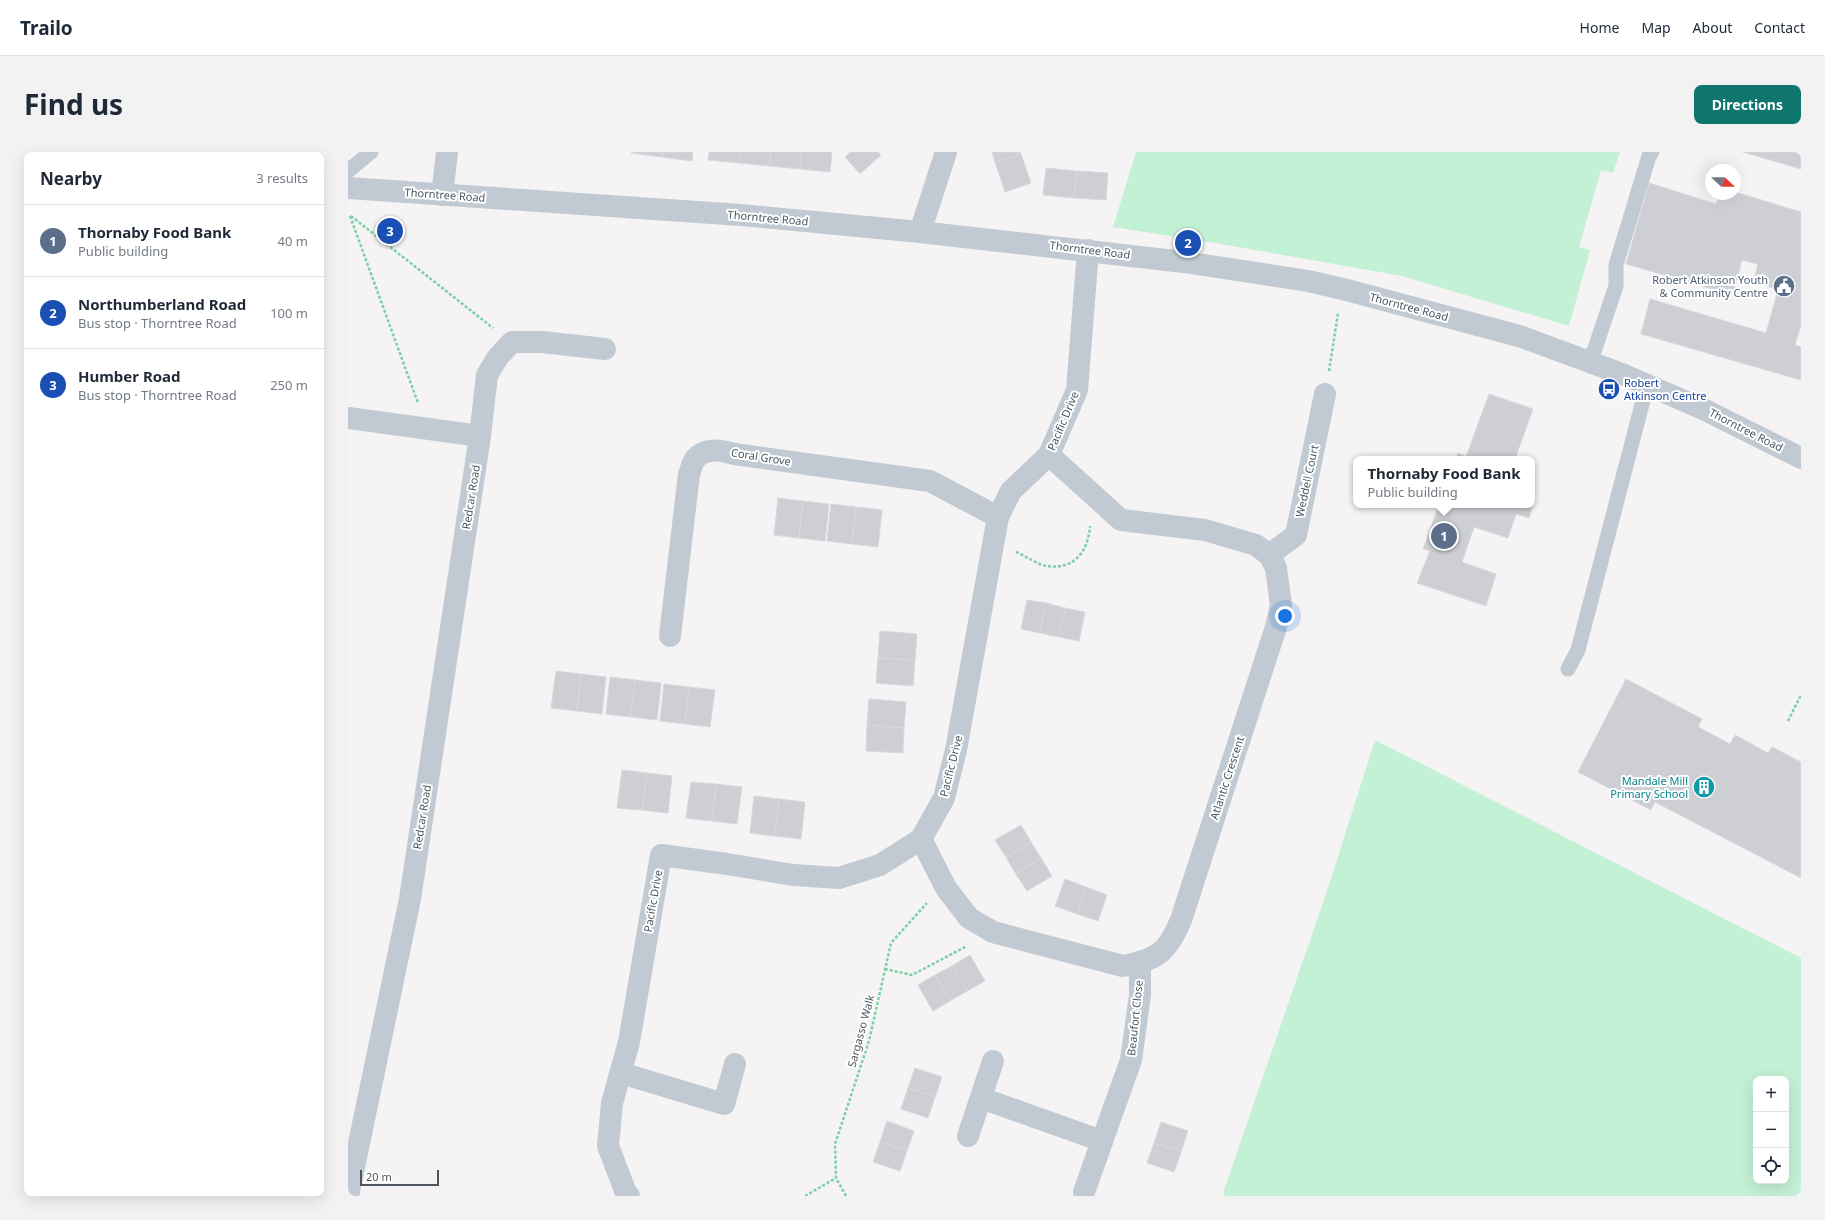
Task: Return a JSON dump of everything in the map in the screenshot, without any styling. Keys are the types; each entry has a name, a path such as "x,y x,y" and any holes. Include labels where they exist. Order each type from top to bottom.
{"street":[{"path":"442,196 447,152"},
{"path":"920,232 946,152"},
{"name":"Thorntree Road","path":"348,188 442,196 741,215 920,232 1184,262 1308,281 1519,336 1590,362 1703,409 1801,458"},
{"name":"Pacific Drive","path":"629,1196 626,1193 608,1146 612,1103 629,1042 661,855 793,875 839,878 880,865 921,839 944,798 956,750 995,541 998,517 1011,491 1049,455 1077,390 1088,250"},
{"path":"512,342 542,342 605,349"},
{"name":"Redcar Road","path":"348,1196 410,898 480,436 487,375 498,358 512,342"},
{"name":"Weddell Court","path":"1269,555 1296,535 1325,394"},
{"path":"348,418 480,436"},
{"name":"Coral Grove","path":"670,636 689,474 695,460 706,452 718,450 734,454 930,480 998,517"},
{"path":"1049,455 1121,520 1205,530 1256,545 1269,555"},
{"name":"Atlantic Crescent","path":"921,839 946,888 969,918 993,932 1123,966 1140,963 1158,955 1172,942 1181,920 1276,627 1281,605 1276,568 1269,555"},
{"name":"Beaufort Close","path":"1084,1192 1132,1060 1140,995 1140,963"},
{"path":"968,1136 993,1061"},
{"path":"621,1073 724,1104 736,1064"},
{"path":"981,1098 1102,1141"}],"lane":[{"path":"348,171 370,152"},
{"path":"1590,362 1616,286 1616,265 1649,156 1652,152"},
{"path":"1568,669 1578,650 1647,385"}],"path":[{"path":"348,212 427,428"},
{"path":"350,216 512,342"},
{"path":"1325,394 1343,289"},
{"path":"995,541 1047,566 1069,565 1083,553 1088,541 1090,527 1090,493"},
{"path":"1788,721 1801,695"},
{"name":"Sargasso Walk","path":"846,1196 836,1178 835,1144 869,1040 891,943 929,900 946,888"},
{"path":"885,969 912,975 993,932"},
{"path":"805,1196 836,1178"}],"green space":[{"path":"1136,152 1620,152 1613,173 1601,170 1579,247 1590,250 1569,326 1402,276 1215,243 1113,227"},
{"path":"1375,740 1801,958 1801,1196 1226,1196 1223,1193 1328,888"}],"building":[{"path":"663,152 662,157 631,153"},
{"path":"663,152 693,152 692,161 662,157"},
{"path":"709,152 740,152 739,163 708,160"},
{"path":"740,152 771,152 769,166 739,163"},
{"path":"771,152 801,152 800,169 769,166"},
{"path":"801,152 832,152 830,172 800,169"},
{"path":"850,152 878,152 881,155 860,174 845,157"},
{"path":"992,152 1020,152 1021,154 995,162"},
{"path":"1743,152 1801,152 1801,169"},
{"path":"1021,154 1031,183 1005,192 995,162"},
{"path":"1046,168 1077,171 1074,198 1043,195"},
{"path":"1077,171 1108,173 1106,200 1074,198"},
{"name":"Robert Atkinson Youth & Community Centre","path":"1649,183 1716,204 1718,200 1741,200 1741,194 1801,212 1801,325 1795,345 1801,347 1801,380 1641,334 1650,299 1766,333 1778,290 1754,281 1758,264 1742,260 1733,295 1626,264"},
{"path":"1489,394 1533,409 1516,456 1466,456"},
{"path":"1458,453 1464,456 1457,456"},
{"path":"778,498 803,501 799,538 774,535"},
{"path":"803,501 829,504 825,541 799,538"},
{"path":"831,504 856,507 852,544 827,541"},
{"path":"856,507 882,510 878,547 852,544"},
{"path":"1438,508 1532,508 1529,518 1516,514 1508,538 1474,527 1462,562 1496,574 1486,606 1417,583 1430,551 1423,549"},
{"path":"1027,600 1046,603 1040,633 1021,629"},
{"path":"1046,603 1065,608 1059,637 1040,633"},
{"path":"1065,608 1085,612 1079,641 1059,637"},
{"path":"880,631 917,634 915,660 878,658"},
{"path":"878,658 915,660 913,686 876,683"},
{"path":"556,671 581,674 577,711 551,708"},
{"path":"581,674 606,677 602,714 577,711"},
{"path":"610,677 635,680 631,717 606,714"},
{"name":"Mandale Mill Primary School","path":"1626,679 1702,719 1698,727 1730,744 1735,735 1768,753 1772,747 1801,762 1801,878 1655,802 1651,810 1578,772"},
{"path":"635,680 661,683 657,720 631,717"},
{"path":"664,684 689,687 685,724 660,721"},
{"path":"689,687 715,690 710,727 685,724"},
{"path":"869,699 906,702 904,728 867,725"},
{"path":"867,725 904,728 903,753 866,751"},
{"path":"622,770 647,773 642,810 617,808"},
{"path":"647,773 672,776 668,813 642,810"},
{"path":"691,782 716,784 712,821 686,818"},
{"path":"716,784 742,787 737,824 712,821"},
{"path":"754,796 779,799 775,836 750,833"},
{"path":"779,799 805,802 801,839 775,836"},
{"path":"1021,825 1031,842 1006,857 995,840"},
{"path":"1031,842 1041,858 1016,874 1006,857"},
{"path":"1041,858 1052,876 1027,891 1016,874"},
{"path":"1065,879 1086,887 1077,914 1055,906"},
{"path":"1086,887 1107,895 1098,921 1077,914"},
{"path":"970,955 985,981 967,991 952,966"},
{"path":"952,966 967,991 950,1001 935,975"},
{"path":"935,975 950,1001 933,1011 918,985"},
{"path":"915,1068 942,1077 935,1097 908,1088"},
{"path":"908,1088 935,1097 928,1118 901,1109"},
{"path":"887,1121 914,1131 907,1151 880,1142"},
{"path":"1161,1122 1188,1131 1181,1152 1154,1143"},
{"path":"880,1142 907,1151 900,1171 873,1162"},
{"path":"1154,1143 1181,1152 1174,1172 1147,1163"}],"place":[{"name":"Humber Road","path":"390,231"},
{"name":"Northumberland Road","path":"1188,243"},
{"name":"Robert Atkinson Youth & Community Centre","path":"1784,286"},
{"name":"Robert Atkinson Centre","path":"1609,389"},
{"name":"Thornaby Food Bank","path":"1444,536"},
{"name":"Mandale Mill Primary School","path":"1704,787"}]}
